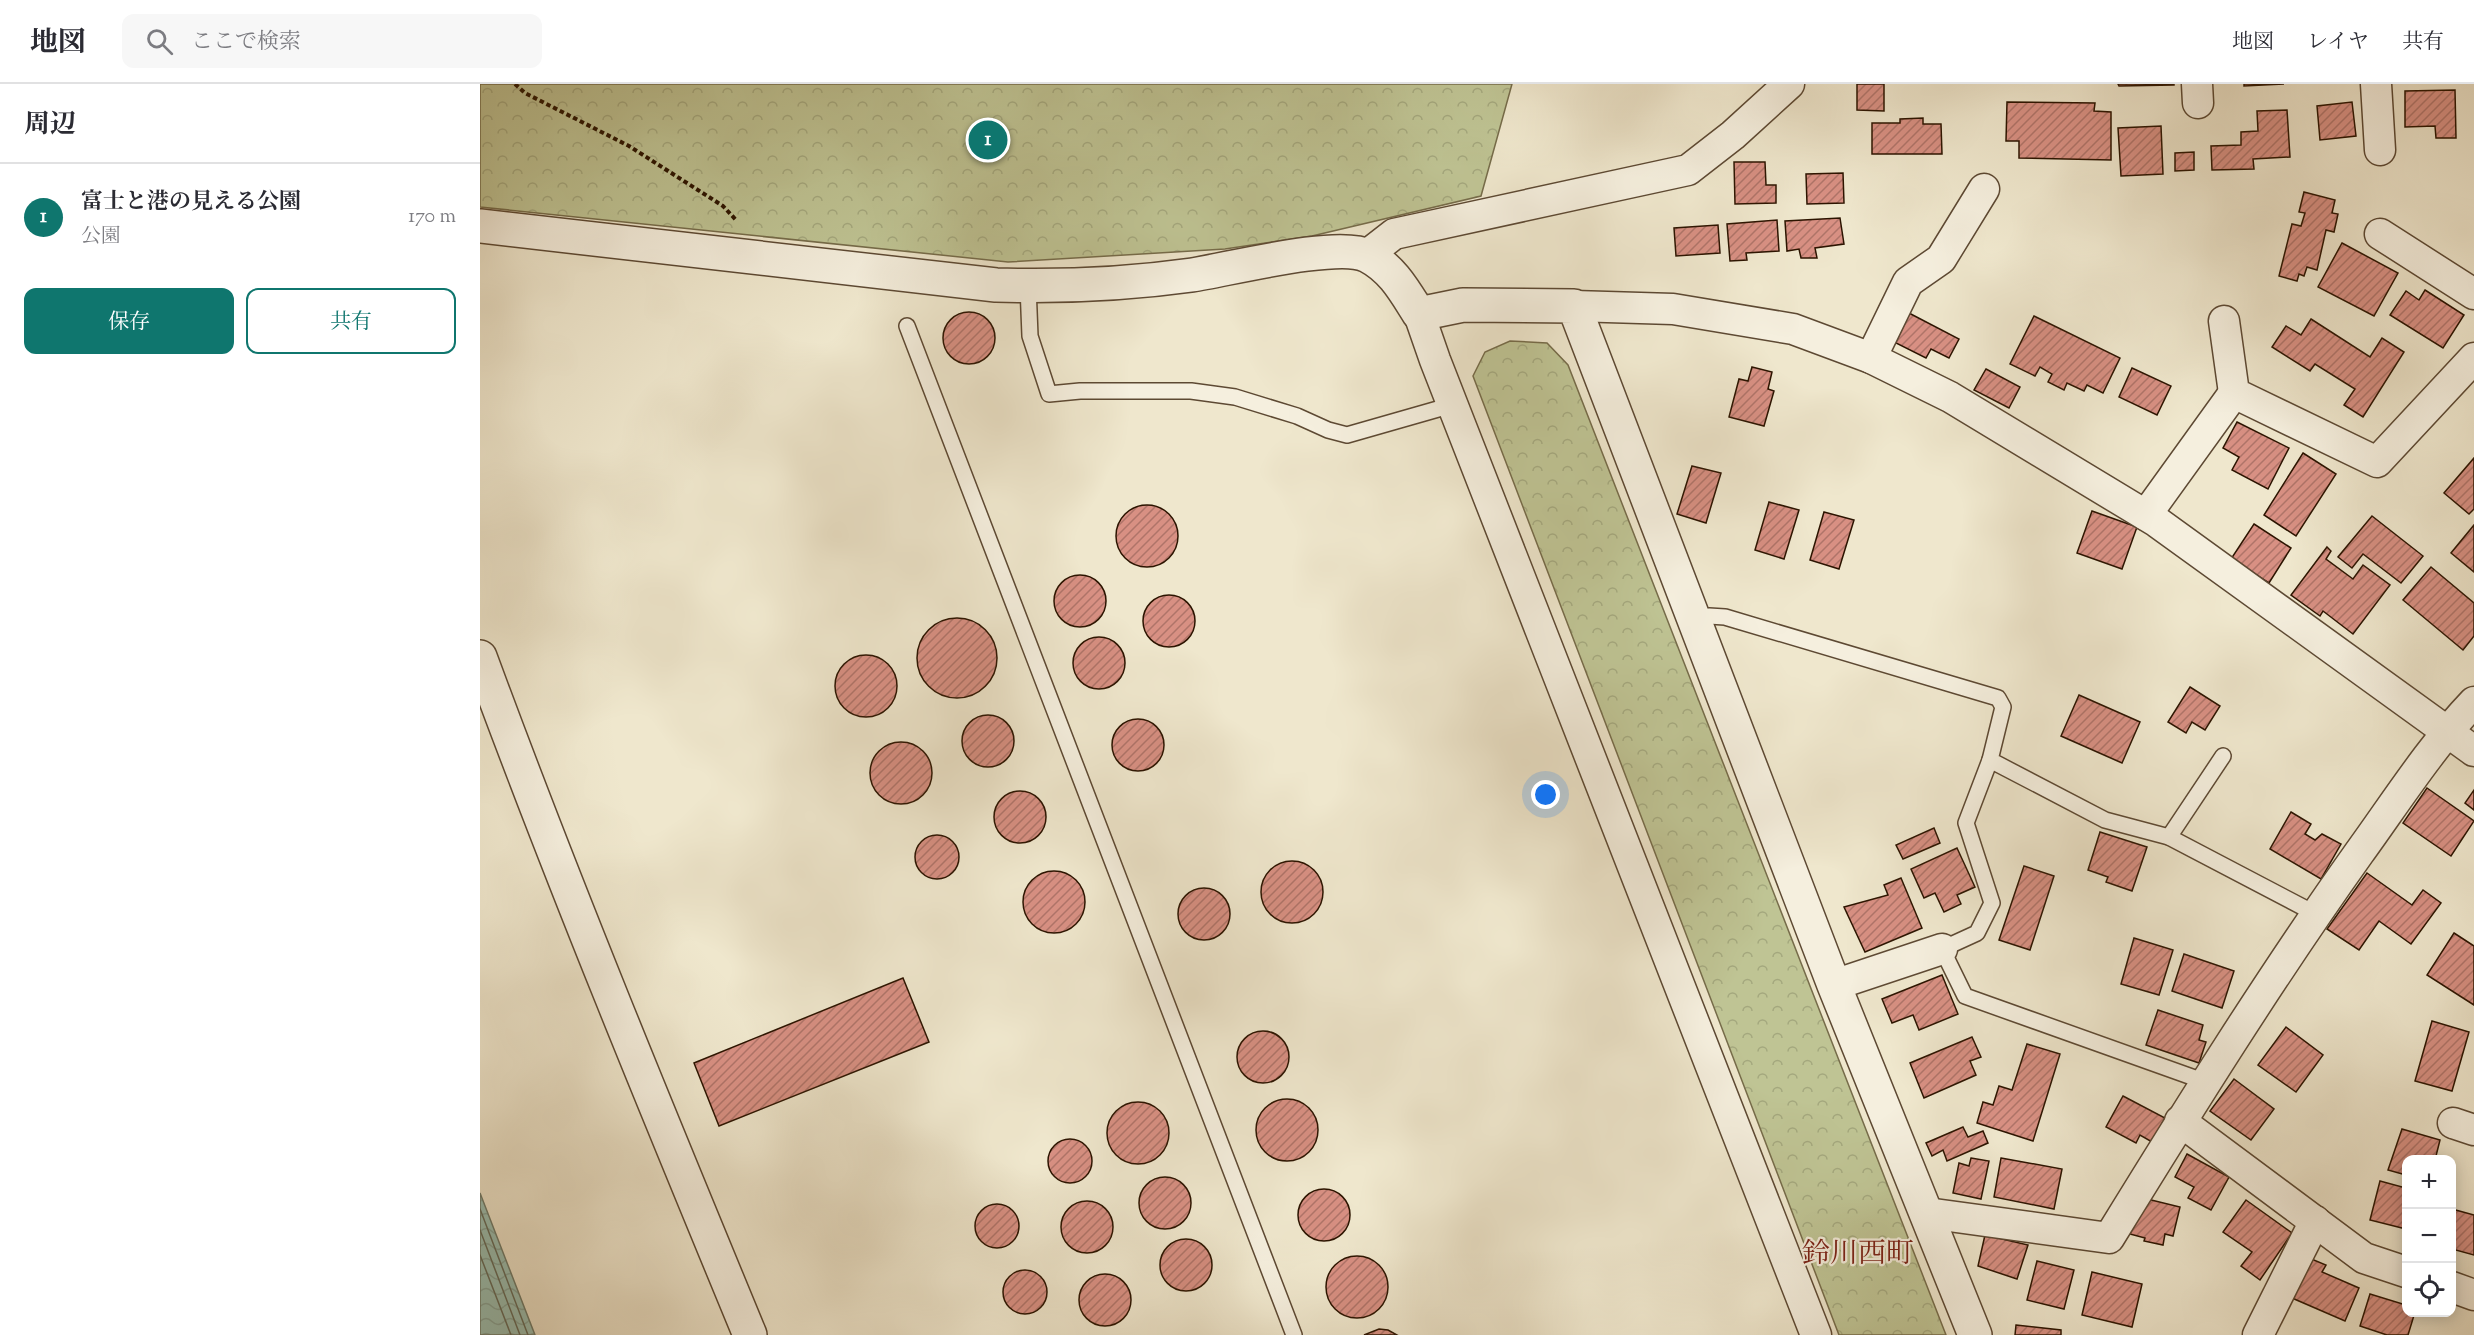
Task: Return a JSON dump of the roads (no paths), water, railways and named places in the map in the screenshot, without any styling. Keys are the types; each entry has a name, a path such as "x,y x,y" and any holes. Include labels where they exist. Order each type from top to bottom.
{"street":[{"path":"1367,255 1394,234 1688,170 1733,135 1790,84"},
{"path":"2376,84 2380,150"},
{"path":"1871,358 1908,282 1941,259 1984,189"},
{"path":"480,226 996,285 1092,285 1192,275 1338,250 1367,255 1394,275 1419,314 1452,405 1816,1335"},
{"path":"2380,234 2474,294"},
{"path":"1419,314 1463,305 1673,309 1793,329 1871,358 1950,397 2146,515 2474,751"},
{"path":"1574,306 1834,985 1975,1335"},
{"path":"2146,515 2234,393 2224,321"},
{"path":"2234,393 2377,462 2474,358"},
{"path":"480,657 534,803 750,1335"},
{"path":"1927,1213 2109,1238 2181,1121 2316,914 2446,731 2474,702"},
{"path":"1834,985 1942,949"},
{"path":"2181,1121 2364,1258 2402,1271"},
{"path":"2258,1335 2315,1221"},
{"path":"2456,1289 2474,1294"}],"lane":[{"path":"1028,286 1030,336 1049,394 1120,390 1191,391 1224,395 1297,416 1328,430 1347,435 1452,405"},
{"path":"907,326 1294,1335"},
{"path":"1693,620 1709,616 1725,617 1998,698 2003,707 1990,760 1966,823 1992,903 1977,933 1942,949 1965,996 2206,1082"},
{"path":"2169,837 2223,756"},
{"path":"1990,760 2105,820 2169,837 2316,914"}],"water":[{"path":"480,1193 535,1335 480,1335"}],"place":[{"name":"富士と港の見える公園","path":"988,140"}],"district":[{"name":"鈴川西町","path":"1858,1255"}]}
